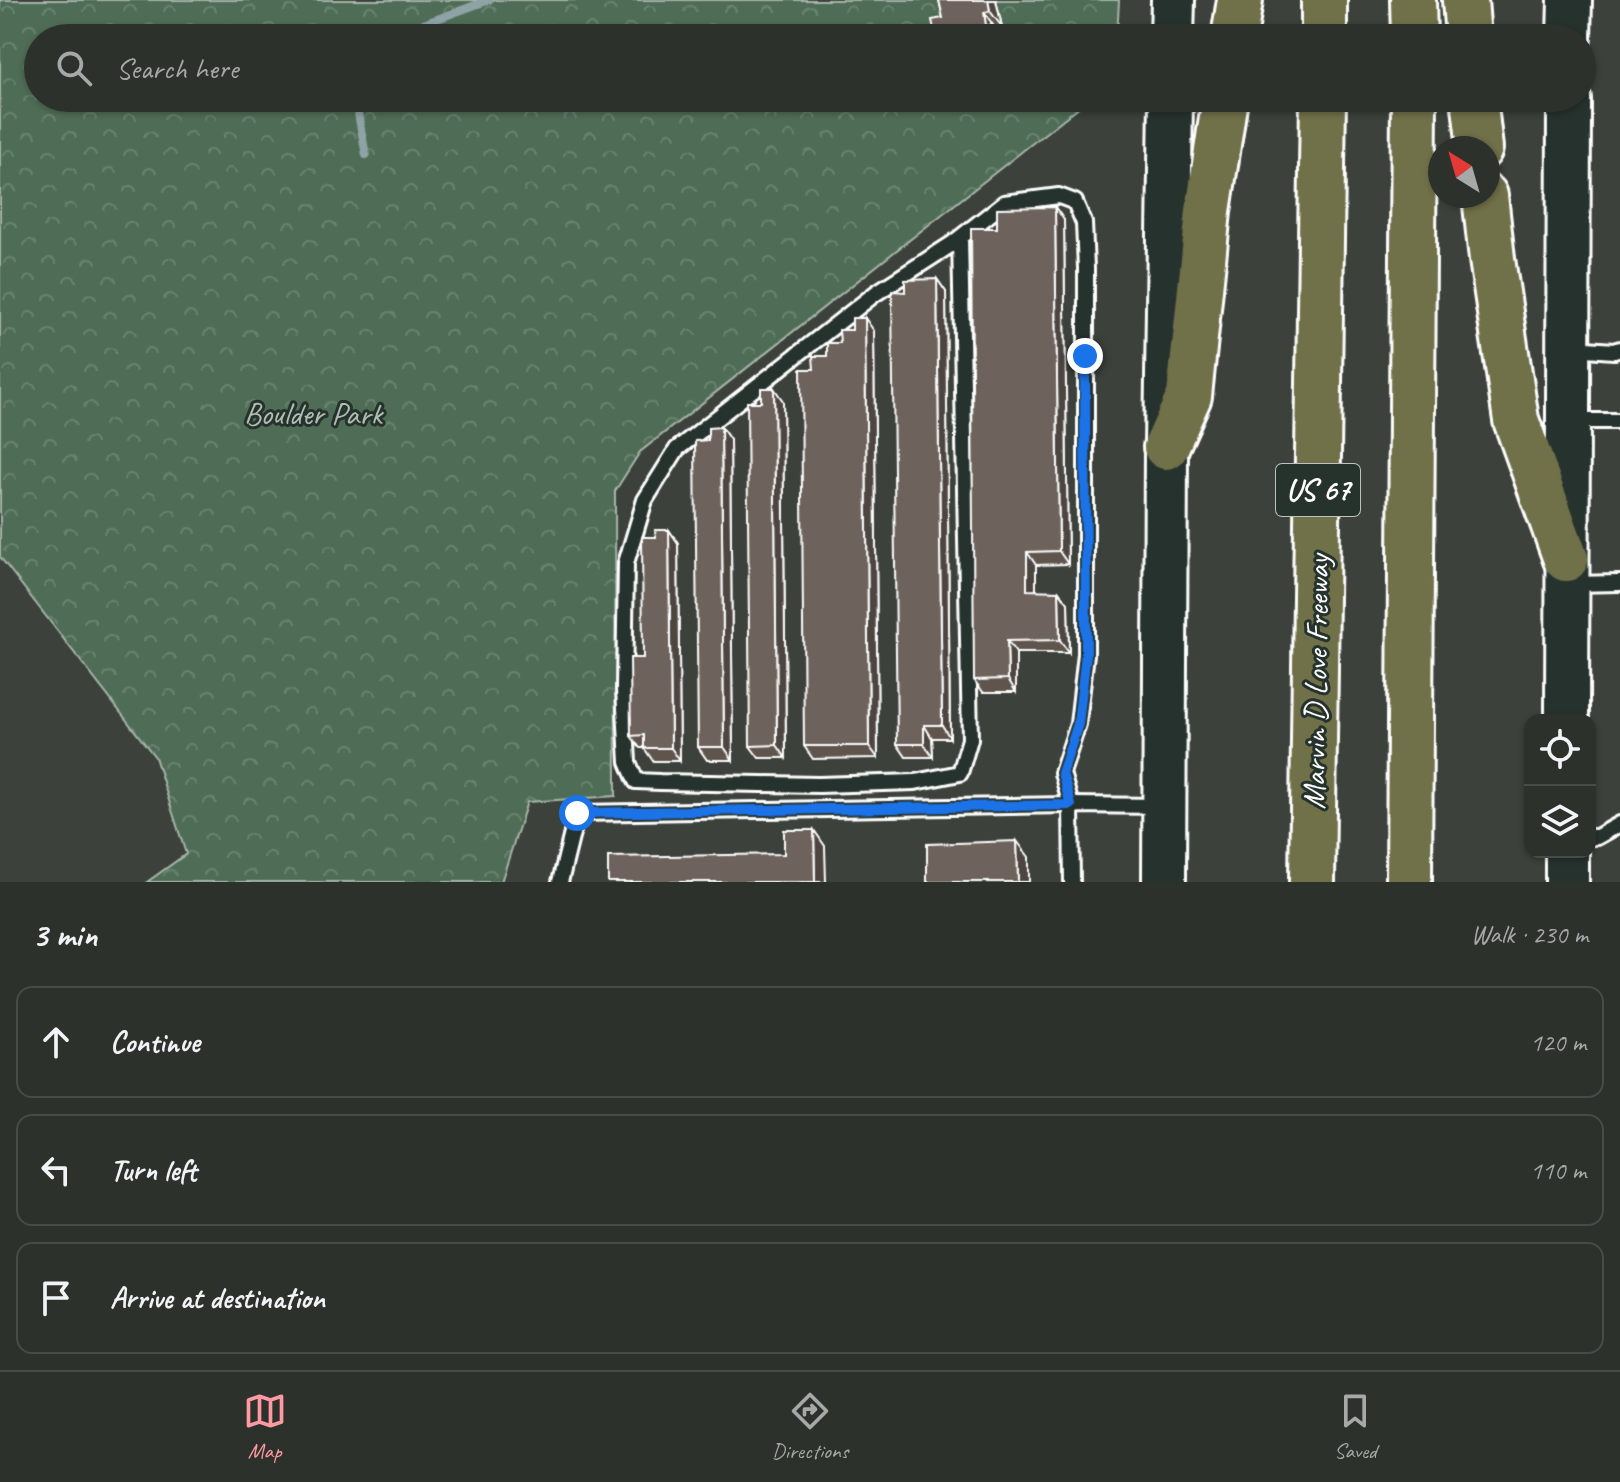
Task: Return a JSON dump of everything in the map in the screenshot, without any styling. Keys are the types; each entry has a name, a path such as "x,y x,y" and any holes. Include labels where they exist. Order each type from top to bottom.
{"highway":[{"path":"1236,24 1240,0"},
{"path":"1324,0 1324,24"},
{"path":"1413,0 1414,24"},
{"path":"1465,0 1467,24"},
{"path":"1166,447 1189,396 1208,211 1223,112"},
{"name":"Marvin D Love Freeway","path":"1312,882 1323,112"},
{"path":"1409,882 1414,112"},
{"path":"1476,112 1479,136"},
{"path":"1486,208 1516,420 1566,571"}],"main road":[{"path":"1172,24 1173,0"},
{"path":"1569,24 1570,0"},
{"path":"1164,882 1171,112"},
{"path":"1567,714 1569,112"},
{"path":"1567,858 1567,882"}],"lane":[{"path":"960,238 970,739 960,773 915,782 819,785 636,781 628,762 624,689 626,563 645,500 677,449 876,293 960,238 1004,203 1059,196 1075,202 1084,223 1086,268 1086,654 1078,724 1062,773 1071,805 1072,882"},
{"path":"1567,348 1620,349"},
{"path":"1567,420 1620,421"},
{"path":"1566,571 1620,583"},
{"path":"560,882 577,813 1164,806"},
{"path":"1596,837 1620,824"}],"green space":[{"name":"Boulder Park","path":"0,0 1119,0 1118,24 24,24 24,112 1072,112 640,452 615,491 616,796 527,802 501,882 147,882 186,854 155,757 0,557"}],"building":[{"path":"939,0 988,0 990,11 984,12 986,24 933,24 932,20 943,18"},
{"path":"1055,207 1059,551 1027,552 1027,590 1059,591 1060,640 1007,641 1008,679 974,680 971,228 997,228 997,208"},
{"path":"937,279 942,725 924,725 924,744 897,744 892,291 905,292 905,280"},
{"path":"852,318 865,318 869,746 804,746 801,369 814,369 813,356 827,356 827,343 840,343 839,330 852,330"},
{"path":"761,388 774,388 777,745 750,746 747,402 761,402"},
{"path":"721,427 724,747 698,747 695,441 708,440 708,428"},
{"path":"655,530 669,530 671,748 644,748 644,735 631,736 630,658 643,658 642,537 656,537"},
{"path":"784,830 814,830 815,882 608,882 608,857 784,854"},
{"path":"1017,841 1018,882 927,882 927,844"}],"waterway":[{"path":"423,24 489,0"},
{"path":"358,112 366,155"}],"route":[{"path":"577,813 1071,805 1062,773 1078,724 1086,654 1085,356"}]}
